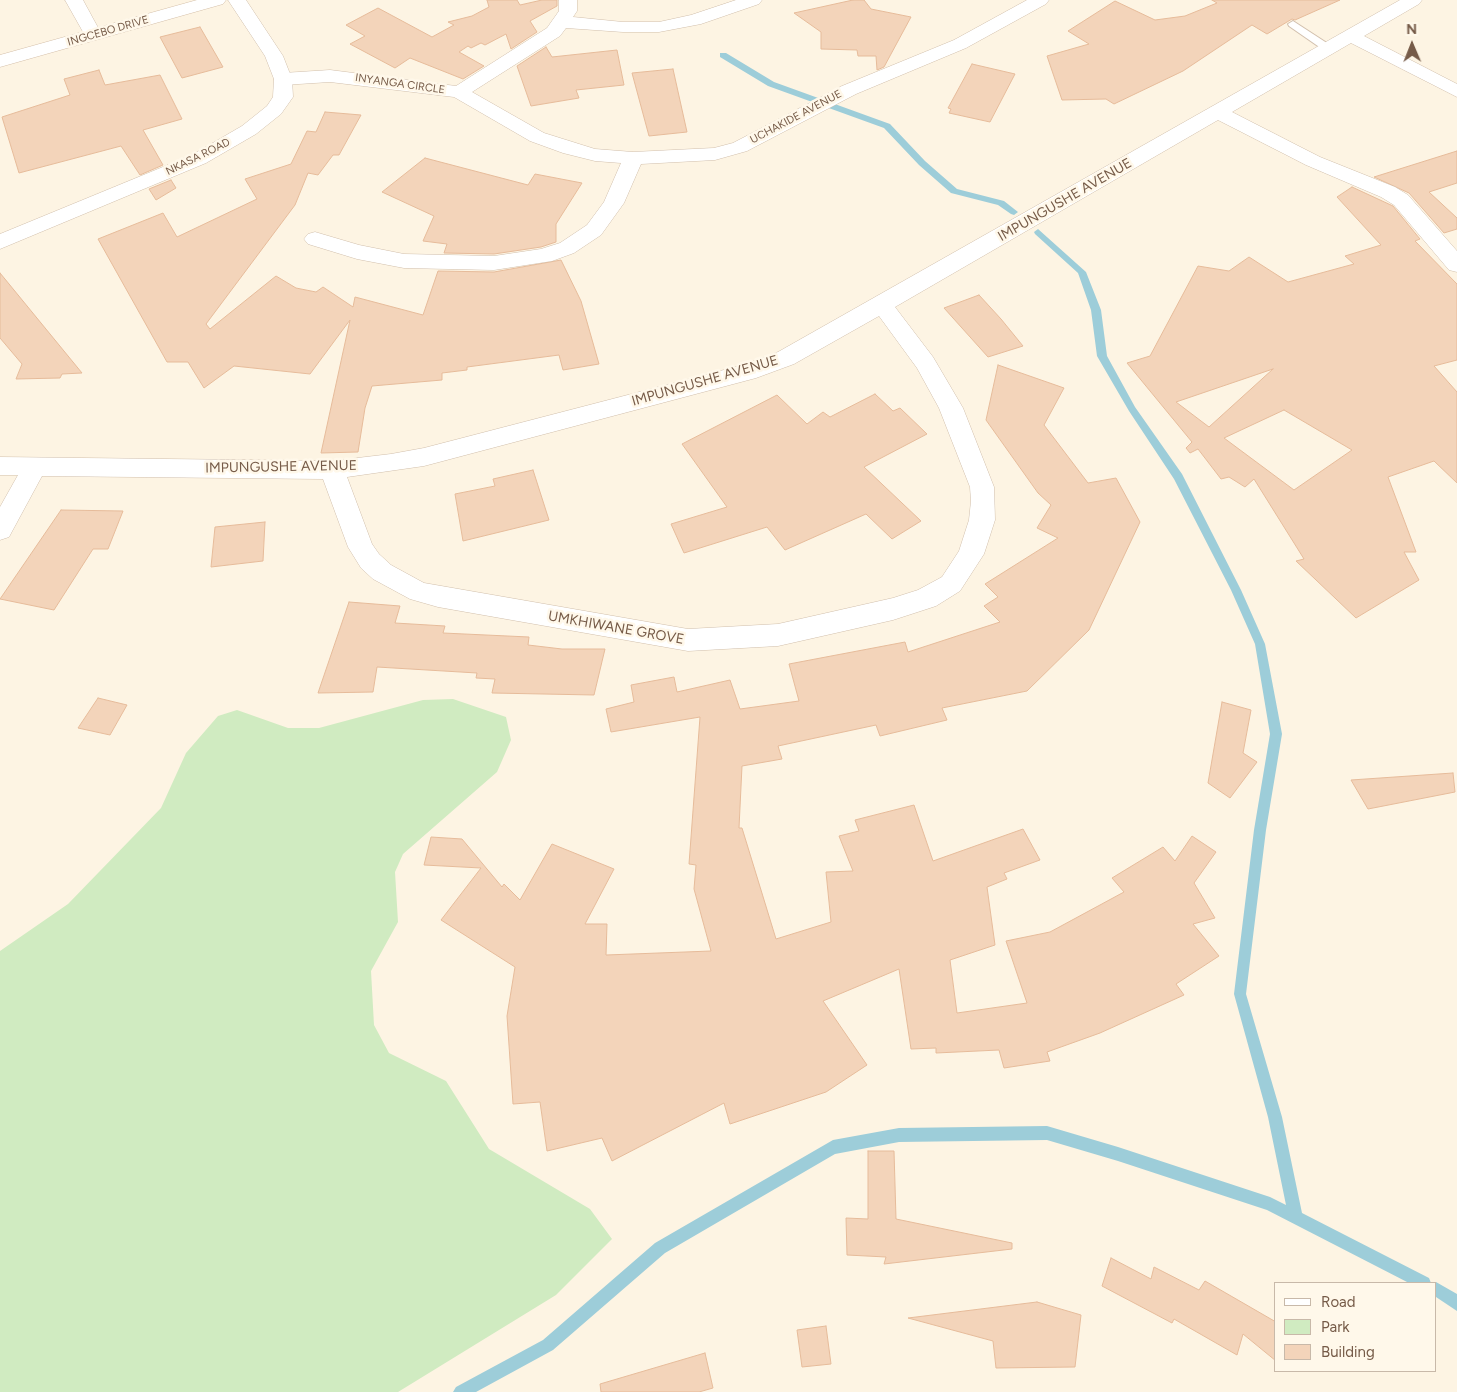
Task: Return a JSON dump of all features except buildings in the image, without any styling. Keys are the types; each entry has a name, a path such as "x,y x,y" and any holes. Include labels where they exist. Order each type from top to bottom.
{"street":[{"path":"74,0 93,35"},
{"name":"INGCEBO DRIVE","path":"0,61 217,0"},
{"path":"237,0 274,56 283,79"},
{"path":"568,0 568,11 562,22 623,27 659,27 701,19 753,0"},
{"name":"UCHAKIDE AVENUE","path":"459,92 537,137 570,149 595,155 634,158 700,156 740,147 764,136 833,97 960,44 1040,0"},
{"name":"IMPUNGUSHE AVENUE","path":"0,466 332,470 391,463 748,372 786,358 882,305 1413,0"},
{"name":"INYANGA CIRCLE","path":"283,79 330,76 459,92 554,32 562,22"},
{"path":"1351,36 1457,91"},
{"name":"NKASA ROAD","path":"0,242 173,170 218,149 249,130 274,110 283,97 283,79"},
{"path":"1217,112 1313,161 1388,192 1413,212 1457,264"},
{"path":"315,239 357,252 404,261 494,263 544,256 568,248 594,230 614,203 634,158"},
{"name":"UMKHIWANE GROVE","path":"332,470 361,547 370,561 382,572 399,582 425,593 688,640 778,635 893,609 927,598 951,584 971,554 982,520 983,501 982,487 951,408 925,363 882,305"},
{"path":"0,530 35,467"}],"lane":[{"path":"1293,24 1329,49"}],"green space":[{"path":"453,699 506,717 511,740 497,772 403,854 395,872 398,922 371,971 374,1025 389,1053 446,1081 489,1149 590,1209 612,1239 556,1295 398,1392 0,1392 0,951 68,904 161,808 186,753 218,716 237,710 288,728 319,728 423,700"}],"waterway":[{"path":"723,55 771,84 887,126 922,163 954,191 1001,203 1014,212"},
{"path":"1038,232 1082,272 1096,310 1102,356 1132,409 1178,477 1236,590 1260,644 1276,734 1260,830 1240,994 1275,1117 1296,1217"},
{"path":"461,1392 548,1345 660,1248 833,1147 899,1135 1047,1133 1118,1154 1270,1204 1422,1282"},
{"path":"1437,1290 1457,1304"}]}
